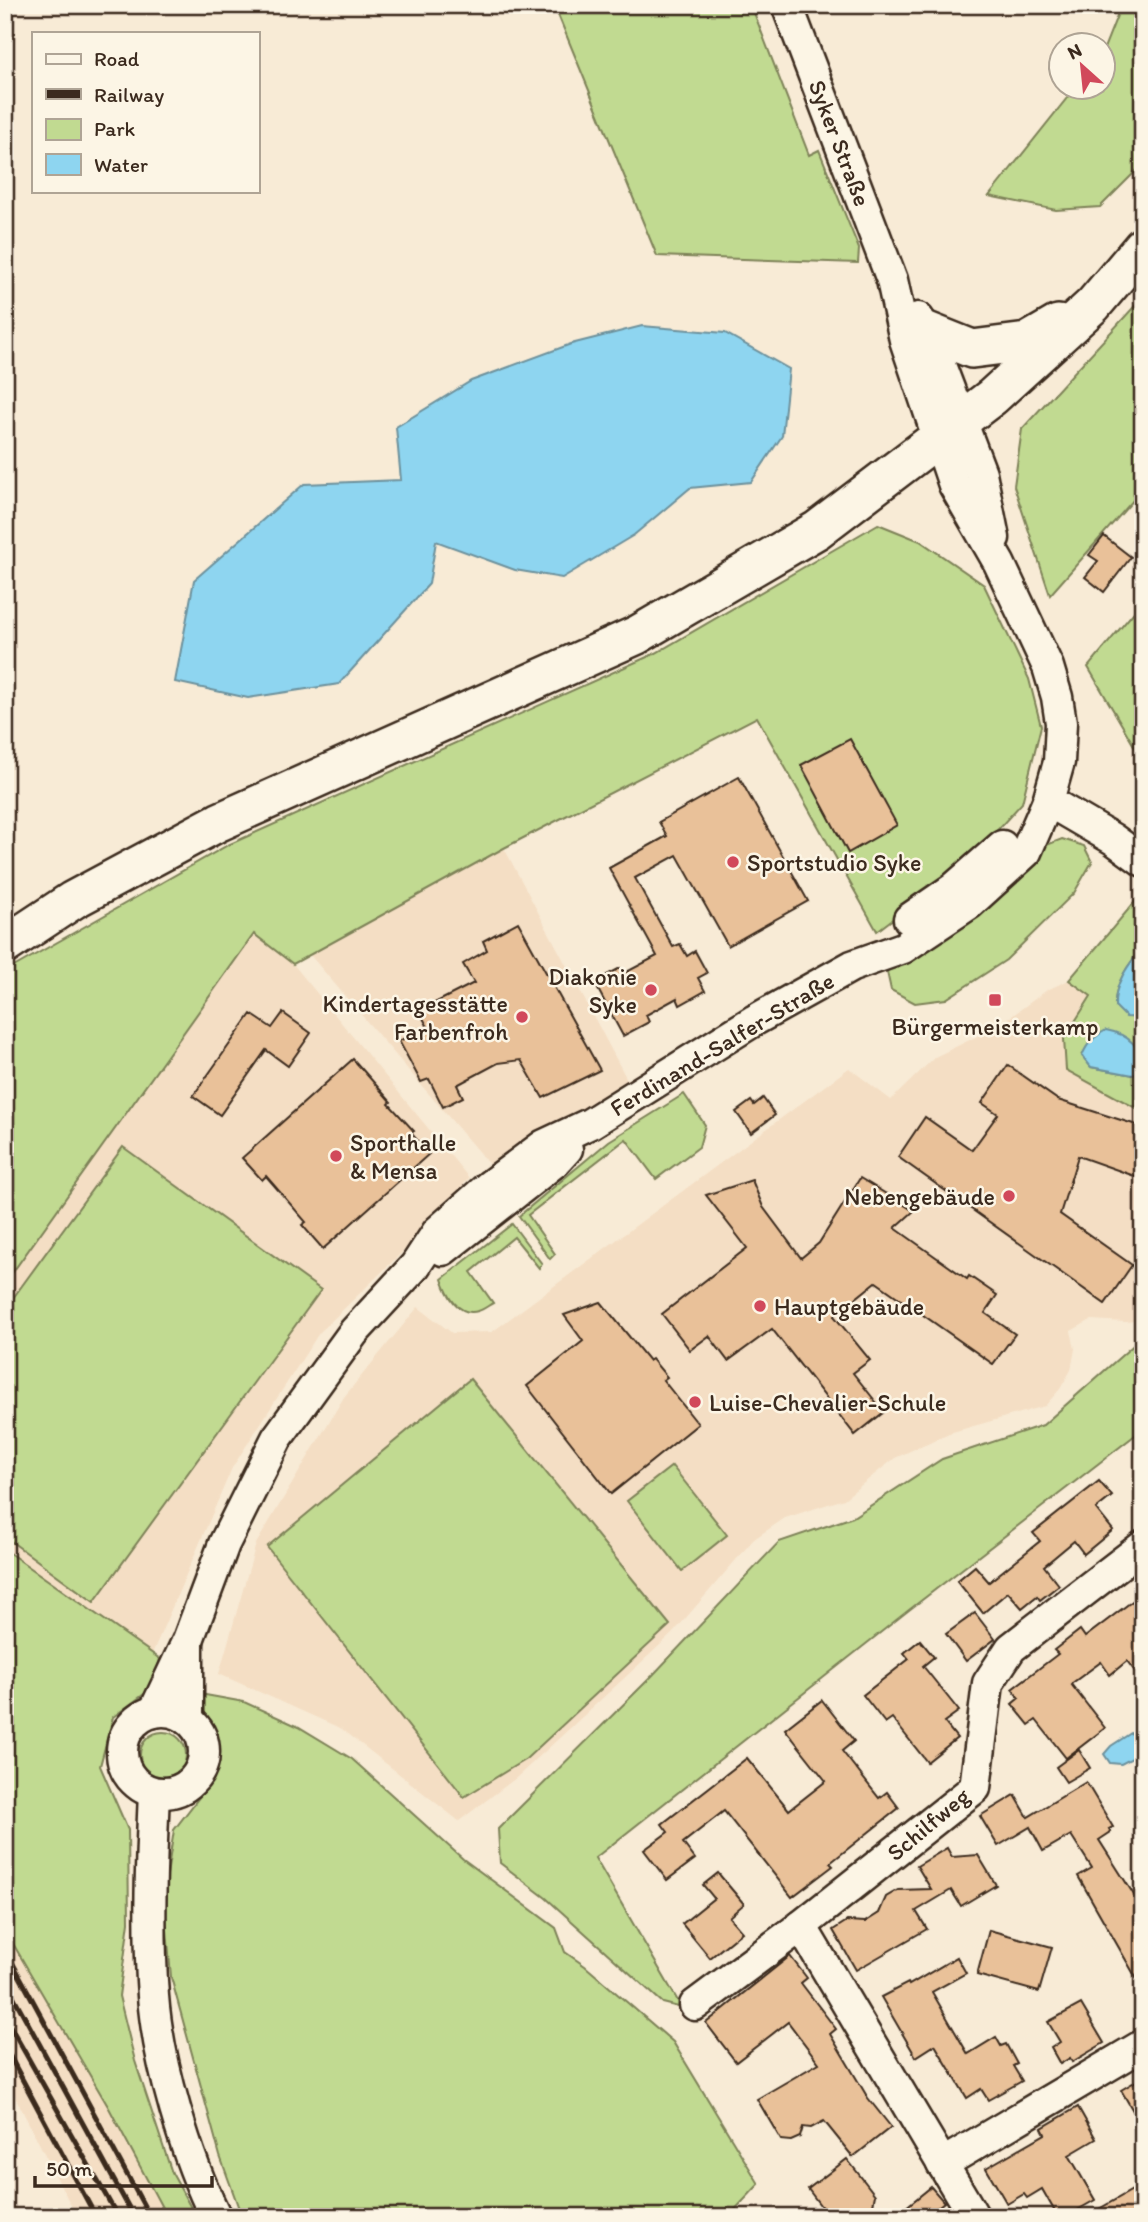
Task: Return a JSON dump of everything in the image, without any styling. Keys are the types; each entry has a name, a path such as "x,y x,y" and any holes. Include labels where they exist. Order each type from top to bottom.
{"main road":[{"path":"5,944 73,900 219,822 637,635 817,530 951,430 1093,305 1143,246"},
{"path":"927,331 972,349 1027,342 1093,305"}],"street":[{"name":"Syker Straße","path":"787,5 892,280 905,340 951,430"},
{"name":"Syker Straße","path":"892,280 927,331 951,430"},
{"name":"Ferdinand-Salfer-Straße","path":"154,1712 188,1640 224,1544 277,1438 354,1332 415,1266 449,1247 556,1161 591,1123 755,1020 852,966 903,948 969,904 1026,852 1048,801 1059,762 1061,723 1057,697 1048,667 999,563 981,473 951,430"},
{"path":"1048,801 1113,839 1143,861"},
{"name":"Schilfweg","path":"695,2005 801,1926 975,1788 988,1683 1011,1648 1143,1546"},
{"name":"Ferdinand-Salfer-Straße","path":"188,1640 188,1719"},
{"path":"154,1712 170,1712 188,1719 202,1738 204,1759 197,1777 178,1791 154,1793 135,1783 123,1765 123,1741 134,1723 154,1712"},
{"path":"154,1793 150,1926 153,1999 166,2074 193,2163 216,2217"},
{"path":"801,1926 974,2217"},
{"path":"942,2164 1143,2045"}],"shaded area":[{"path":"504,848 630,1085 494,1170 310,955"},
{"path":"254,934 293,964 469,1178 424,1231 319,1333 232,1468 152,1654 5,1550 5,1283"},
{"name":"Luise-Chevalier-Schule","path":"1069,980 1091,995 1082,1008 1066,1069 1143,1112 1143,1320 1091,1320 1071,1331 1075,1349 1071,1370 1060,1389 1045,1406 949,1433 895,1458 844,1499 785,1518 754,1539 672,1634 516,1778 459,1821 342,1729 219,1674 256,1544 344,1397 418,1307 452,1333 492,1332 849,1068 891,1100 935,1057 998,1026 1047,990"},
{"path":"5,1930 109,2108 167,2217 77,2217 5,2077"}],"green space":[{"path":"554,5 751,5 809,155 819,150 859,249 858,263 657,256"},
{"path":"1117,5 1143,5 1143,164 1100,207 1056,210 989,196 1064,102 1116,102 1116,32 1110,32 1118,13"},
{"path":"1143,297 1143,489 1050,595 1014,486 1022,429"},
{"path":"878,524 920,541 984,585 1029,679 1041,726 1022,803 971,859 877,931 757,717 504,848 293,964 254,934 5,1283 5,972 228,845 656,653"},
{"path":"1143,601 1143,761 1088,667"},
{"path":"1062,839 1084,846 1092,862 1074,893 1006,960 946,999 915,1003 891,990 887,972 892,963 1039,848"},
{"path":"1143,892 1143,949 1123,975 1115,1006 1143,1018 1143,1057 1136,1047 1082,1055 1091,1067 1133,1075 1143,1071 1143,1112 1066,1070 1064,1039 1091,996 1069,980"},
{"path":"684,1094 705,1125 699,1147 656,1179 626,1139 528,1215 555,1254 550,1259 519,1216 609,1141"},
{"path":"123,1147 321,1290 94,1602 5,1537 5,1309"},
{"path":"512,1224 542,1264 539,1268 514,1237 471,1272 493,1303 480,1310 465,1311 454,1303 442,1279"},
{"path":"1143,1341 1143,1429 595,1858 682,2008 663,2003 546,1898 500,1863 498,1829 652,1676 779,1542 853,1517 942,1459 1043,1425 1137,1342"},
{"path":"470,1379 670,1625 526,1759 464,1797 267,1547"},
{"path":"672,1466 727,1535 682,1571 627,1501"},
{"path":"5,1550 160,1659 151,1689 113,1717 100,1766 128,1830 129,1922 119,1996 135,2061 172,2173 196,2217 167,2217 109,2108 5,1930"},
{"path":"200,1694 244,1702 299,1727 352,1759 463,1859 556,1928 565,1952 673,2042 759,2184 728,2217 242,2217 220,2156 171,1977 164,1894 174,1830 213,1779 220,1752 205,1719"},
{"path":"163,1732 172,1733 179,1739 185,1746 185,1764 179,1771 172,1777 163,1778 154,1777 147,1771 141,1764 140,1755 141,1746 147,1739 154,1733"}],"water":[{"path":"642,326 725,333 789,369 782,436 751,482 690,488 634,535 562,578 515,570 436,541 429,584 339,684 248,698 175,682 194,580 304,484 401,480 396,427 471,381 571,344"},
{"path":"1143,949 1143,1018 1126,1017 1115,1006 1119,982"},
{"path":"1106,1030 1133,1043 1140,1055 1143,1071 1133,1075 1091,1067 1082,1056 1091,1041"},
{"path":"1131,1733 1143,1735 1143,1759 1134,1757 1121,1764 1110,1763 1104,1754"}],"building":[{"path":"1104,536 1131,557 1104,592 1085,577 1098,561 1089,555"},
{"path":"850,739 897,825 848,853 801,765"},
{"name":"Sportstudio Syke","path":"739,777 808,901 728,946 677,855 635,878 673,947 680,944 687,956 695,951 707,973 698,978 705,991 680,1005 677,998 646,1015 649,1022 623,1036 594,982 620,968 623,974 657,956 609,868 667,836 659,822"},
{"name":"Kindertagesstätte Farbenfroh","path":"518,922 600,1070 543,1098 521,1060 498,1063 457,1085 463,1097 443,1107 429,1079 421,1082 399,1041 428,1027 419,1011 474,983 463,964 487,950 483,941"},
{"path":"283,1013 311,1033 288,1066 266,1050 220,1115 193,1096 251,1014 272,1028"},
{"name":"Sporthalle & Mensa","path":"353,1059 391,1102 389,1104 414,1131 411,1133 429,1154 323,1249 302,1225 306,1222 266,1176 262,1180 242,1158"},
{"name":"Nebengebäude","path":"1008,1065 1058,1100 1143,1127 1143,1179 1078,1156 1060,1214 1132,1265 1105,1304 898,1157 925,1117 972,1150 998,1114 982,1103"},
{"path":"763,1098 775,1115 751,1133 736,1112 751,1101 754,1105"},
{"name":"Hauptgebäude","path":"860,1178 914,1211 895,1228 967,1279 969,1276 997,1295 985,1313 1015,1334 993,1364 876,1282 834,1316 870,1360 853,1373 884,1412 855,1435 772,1329 728,1361 709,1336 690,1350 662,1314 747,1248 706,1195 752,1180 763,1207 801,1258 819,1243"},
{"path":"601,1302 649,1361 652,1359 667,1377 663,1380 698,1424 611,1494 527,1386 583,1341 564,1315"},
{"path":"1099,1481 1112,1496 1096,1509 1113,1530 1084,1554 1074,1541 1044,1566 1059,1585 1040,1600 1037,1596 1022,1608 1008,1592 983,1613 957,1581 975,1566 989,1582 1040,1541 1033,1533"},
{"path":"1143,1593 1143,1682 1127,1661 1110,1675 1101,1662 1071,1684 1105,1728 1066,1758 1036,1720 1029,1725 1012,1704 1019,1698 1012,1689 1058,1654 1054,1650 1080,1630 1085,1637"},
{"path":"975,1613 995,1639 966,1661 946,1634"},
{"path":"920,1640 934,1657 923,1666 959,1711 944,1722 957,1738 927,1762 892,1718 885,1723 863,1695 909,1659 904,1653"},
{"path":"822,1700 854,1741 842,1751 879,1798 887,1792 899,1808 830,1863 833,1866 792,1897 724,1811 683,1843 695,1859 667,1880 644,1850 668,1832 662,1824 747,1758 789,1810 826,1781 785,1729"},
{"path":"1079,1750 1090,1768 1066,1782 1056,1767"},
{"path":"1086,1782 1113,1827 1109,1829 1111,1832 1099,1840 1143,1909 1143,1990 1078,1876 1092,1868 1071,1835 1043,1851 1030,1827 998,1846 980,1816 1015,1795 1028,1817"},
{"path":"947,1848 952,1857 978,1855 996,1885 961,1906 951,1890 916,1911 927,1929 856,1970 833,1930 847,1921 865,1922 879,1913 886,1897 898,1890 931,1889 917,1866"},
{"path":"718,1873 744,1904 729,1917 742,1932 710,1958 682,1924 714,1898 703,1885"},
{"path":"989,1930 1052,1947 1039,1992 977,1975"},
{"path":"790,1956 807,1978 801,1983 836,2029 830,2034 868,2098 891,2127 853,2157 824,2121 811,2128 803,2127 800,2137 791,2141 781,2140 757,2099 819,2063 788,2022 736,2062 706,2023"},
{"path":"957,1957 966,1973 932,1992 968,2054 996,2037 1001,2046 1006,2044 1017,2064 1013,2066 1022,2081 988,2100 981,2089 967,2098 935,2045 916,2057 881,1997 908,1983 909,1985"},
{"path":"1081,2004 1104,2043 1072,2062 1070,2058 1060,2064 1051,2048 1060,2042 1048,2022"},
{"path":"1143,2077 1143,2128 1121,2090"},
{"path":"1078,2107 1096,2139 1069,2155 1095,2200 1065,2217 1058,2217 1042,2189 1027,2198 1024,2194 1007,2204 986,2168 1045,2134 1042,2128"},
{"path":"847,2159 875,2195 873,2205 865,2211 855,2210 854,2217 829,2217 808,2189"},
{"path":"1143,2184 1143,2217 1085,2217"},
{"path":"931,2187 944,2202 925,2217 894,2217"}],"railway":[{"path":"5,1949 150,2217"},
{"path":"5,1981 134,2217"},
{"path":"5,2017 118,2217"},
{"path":"5,2047 96,2217"}],"place":[{"name":"Sportstudio Syke","path":"733,862"},
{"name":"Diakonie Syke","path":"651,990"},
{"name":"Bürgermeisterkamp","path":"995,1000"},
{"name":"Kindertagesstätte Farbenfroh","path":"522,1017"},
{"name":"Sporthalle & Mensa","path":"336,1156"},
{"name":"Nebengebäude","path":"1009,1196"},
{"name":"Hauptgebäude","path":"760,1306"},
{"name":"Luise-Chevalier-Schule","path":"695,1402"}]}
